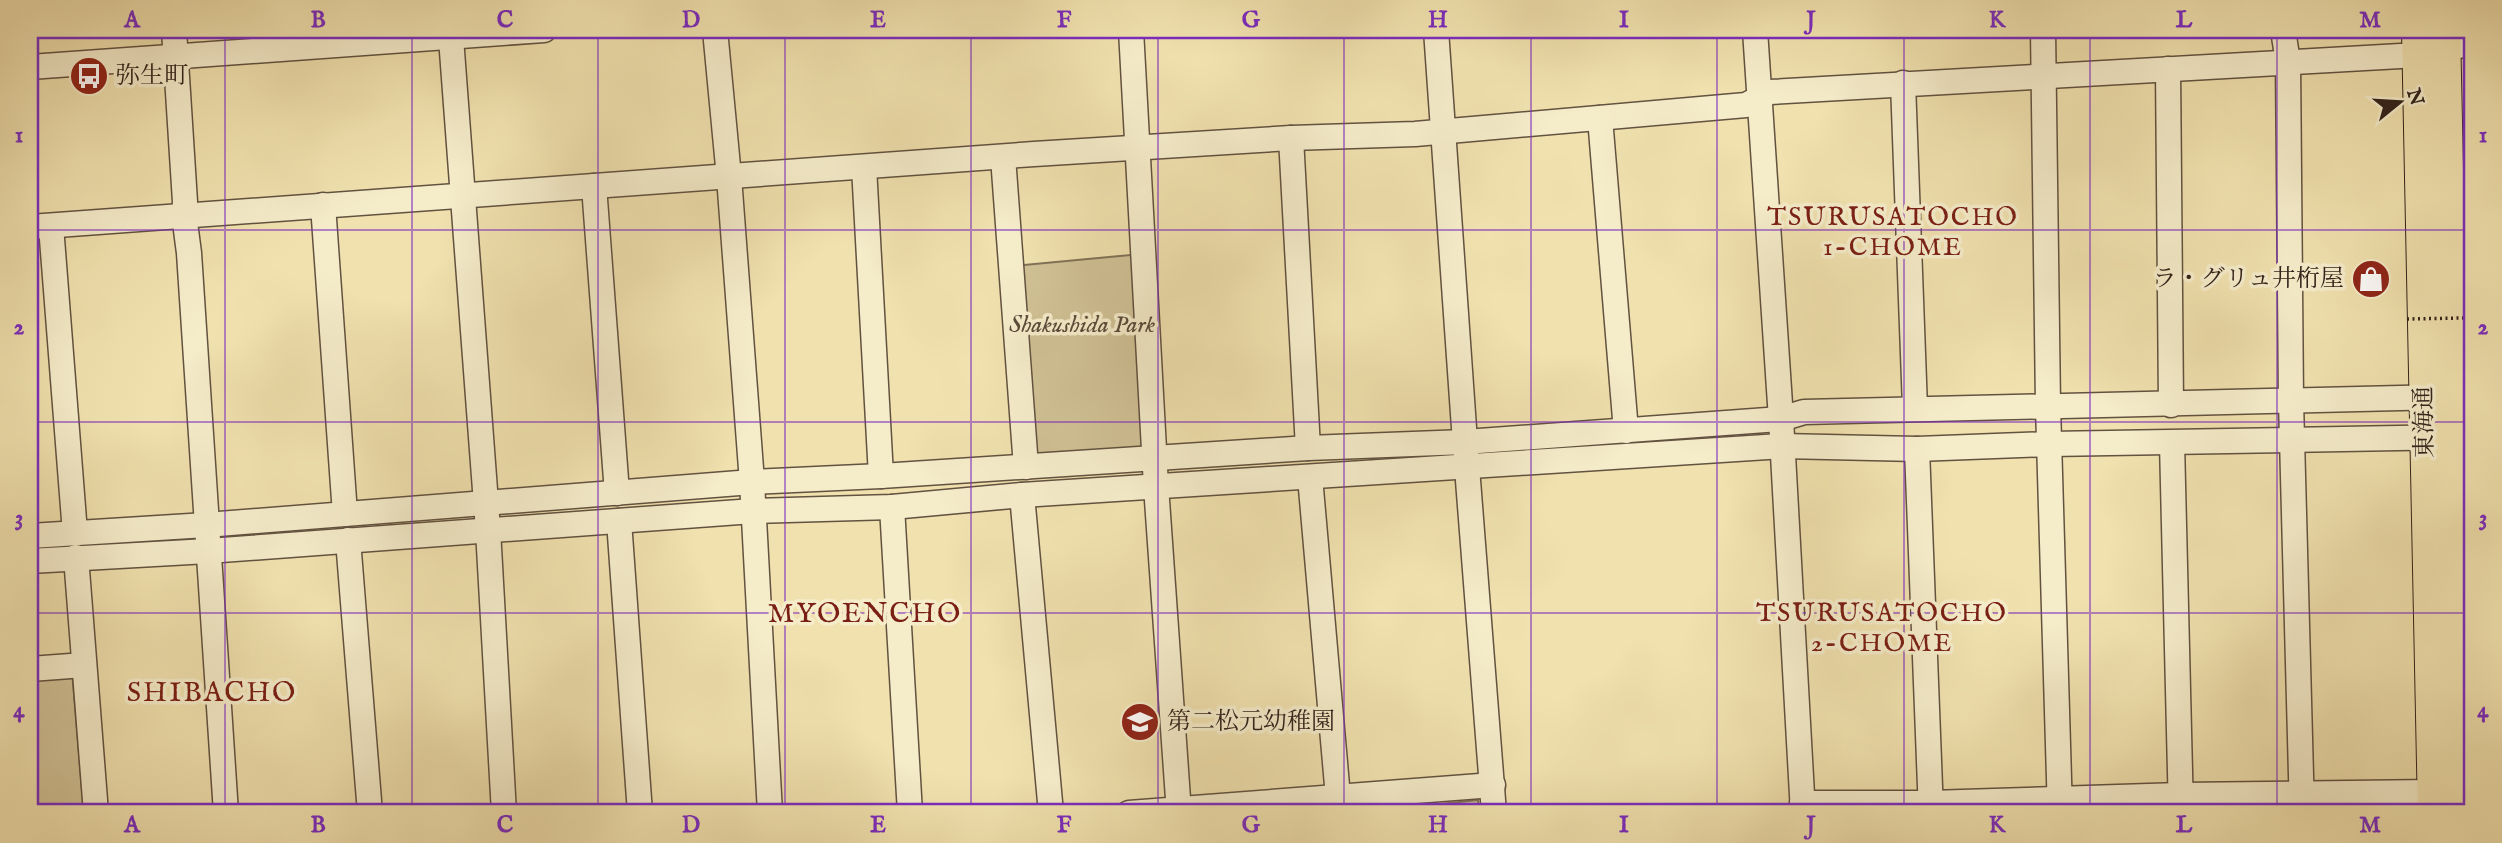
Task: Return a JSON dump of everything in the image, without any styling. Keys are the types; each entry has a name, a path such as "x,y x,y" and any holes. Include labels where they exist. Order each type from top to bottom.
{"main road":[{"name":"東海通","path":"2439,41 2439,397 2451,435 2440,799"}],"street":[{"path":"174,30 184,215 189,253 226,813"},
{"path":"30,67 544,30"},
{"path":"715,30 752,482 770,813"},
{"path":"1131,30 1156,486 1179,811"},
{"path":"1436,30 1494,813"},
{"path":"1755,30 1781,419 1802,808 2060,807 2440,799"},
{"path":"2043,30 2048,406 2060,807"},
{"path":"2283,30 2288,62 2291,401 2302,803"},
{"path":"452,38 488,530 504,813"},
{"path":"96,813 76,545 41,227 1138,147 1444,132 1746,105 1770,92 2288,62 2439,41"},
{"path":"2168,69 2171,405"},
{"path":"1903,83 1915,408"},
{"path":"1600,118 1626,431"},
{"path":"1291,138 1308,448"},
{"path":"1003,157 1026,467"},
{"path":"864,167 881,476"},
{"path":"594,186 617,493"},
{"path":"323,205 345,514"},
{"path":"30,561 76,545 206,525 752,482 1308,448 1465,442 1781,419 1804,412 2439,397"},
{"path":"30,536 76,545 208,551 753,511 892,507 1022,495 1782,446 1917,449 2451,435"},
{"path":"2172,443 2181,804"},
{"path":"1917,449 1931,808"},
{"path":"1310,477 1338,797"},
{"path":"1022,495 1051,813"},
{"path":"892,507 910,813"},
{"path":"619,521 640,813"},
{"path":"348,540 370,813"},
{"path":"30,669 84,665"},
{"path":"1129,813 1493,785"}],"path":[{"path":"2407,319 2463,318"}],"green space":[{"name":"Shakushida Park","path":"1141,254 1153,456 1029,466 1014,266"},
{"path":"72,671 84,813 30,813 30,675"},
{"path":"1478,800 1479,813 1354,813"}],"place":[{"name":"弥生町","path":"89,76"},
{"name":"ラ・グリュ井桁屋","path":"2371,279"},
{"name":"第二松元幼稚園","path":"1140,722"}],"district":[{"name":"TSURUSATOCHO 1-CHOME","path":"1893,232"},
{"name":"MYOENCHO","path":"865,614"},
{"name":"TSURUSATOCHO 2-CHOME","path":"1882,628"},
{"name":"SHIBACHO","path":"212,693"}]}
